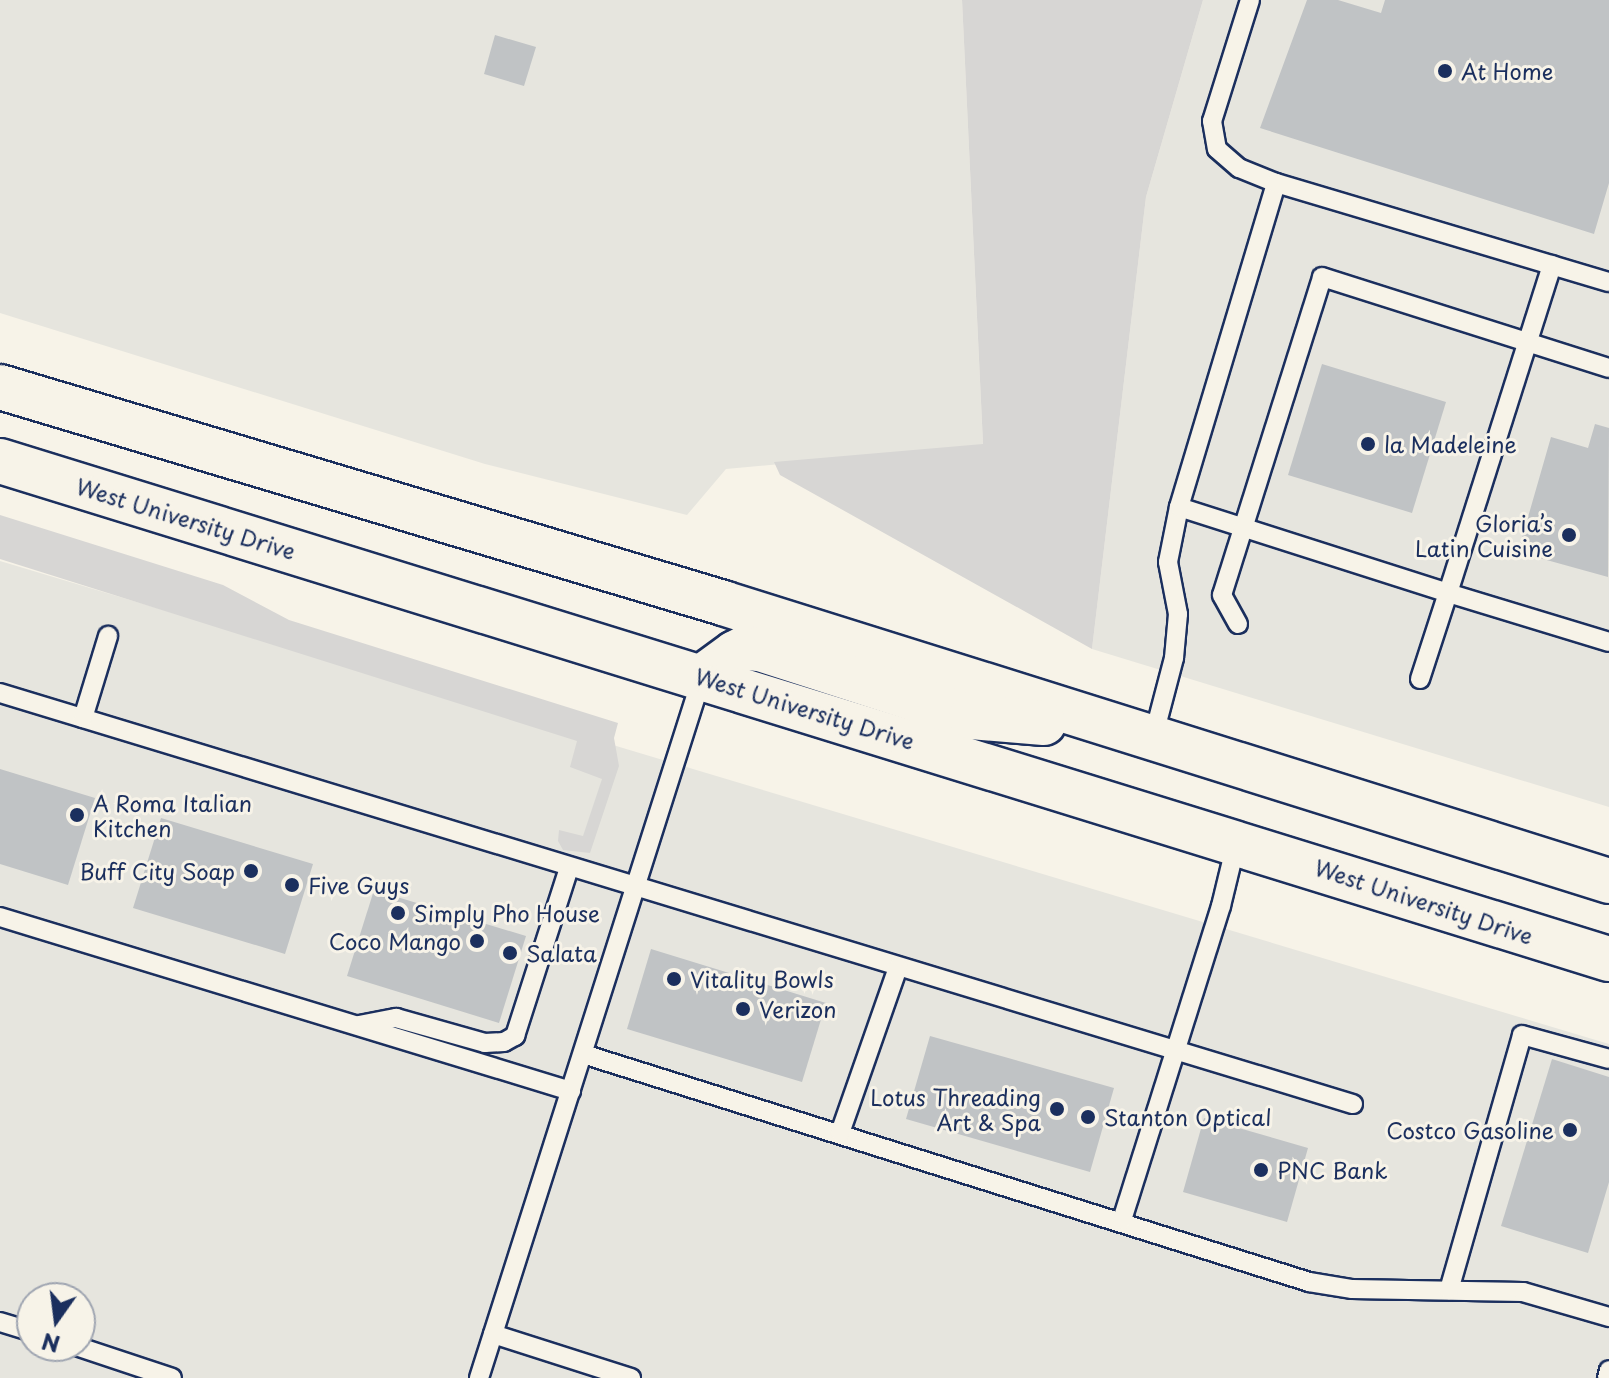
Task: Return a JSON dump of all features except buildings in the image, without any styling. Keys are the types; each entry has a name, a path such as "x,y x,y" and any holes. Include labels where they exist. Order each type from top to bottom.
{"highway":[{"path":"0,387 723,603 1609,881"},
{"path":"0,402 163,452 208,451"},
{"name":"West University Drive","path":"0,461 1609,959"},
{"path":"702,677 723,603"},
{"path":"702,677 745,648 760,649 971,717 1138,733"}],"lane":[{"path":"1250,0 1212,121 1217,149 1239,168 1276,183 1609,282"},
{"path":"1138,733 1174,658 1178,614 1168,562 1179,507 1276,183"},
{"path":"1420,679 1552,265"},
{"path":"1238,624 1222,595 1322,277 1609,368"},
{"path":"1179,507 1609,642"},
{"path":"83,718 108,636"},
{"path":"479,1378 702,677"},
{"path":"0,693 1353,1104"},
{"path":"1122,1220 1237,842"},
{"path":"356,1025 396,1018 485,1043 504,1042 515,1036 569,868"},
{"path":"0,917 571,1091"},
{"path":"840,1133 898,967"},
{"path":"1449,1290 1522,1035 1609,1059"},
{"path":"583,1054 1122,1220 1309,1282 1352,1289 1523,1292 1609,1317"},
{"path":"493,1334 631,1378"},
{"path":"96,1353 172,1378"},
{"path":"1607,1378 1609,1370"}],"shaded area":[{"path":"0,0 962,0 983,445 726,469 687,515 485,464 0,313"},
{"path":"962,0 1203,0 1146,197 1092,649 780,475 774,462 983,444"},
{"path":"1203,0 1609,0 1609,807 1092,649 1146,197"},
{"path":"0,515 223,585 289,620 618,723 614,738 619,766 590,853 563,850 558,841 559,830 583,836 602,779 570,767 577,741 0,559"},
{"path":"0,561 1609,1044 1609,1378 0,1378"}],"place":[{"name":"At Home","path":"1445,71"},
{"name":"la Madeleine","path":"1368,444"},
{"name":"Gloria’s Latin Cuisine","path":"1569,535"},
{"name":"A Roma Italian Kitchen","path":"77,815"},
{"name":"Buff City Soap","path":"251,871"},
{"name":"Five Guys","path":"292,885"},
{"name":"Simply Pho House","path":"398,913"},
{"name":"Coco Mango","path":"477,941"},
{"name":"Salata","path":"510,953"},
{"name":"Vitality Bowls","path":"674,979"},
{"name":"Verizon","path":"743,1009"},
{"name":"Lotus Threading Art & Spa","path":"1057,1109"},
{"name":"Stanton Optical","path":"1088,1117"},
{"name":"Costco Gasoline","path":"1570,1130"},
{"name":"PNC Bank","path":"1261,1170"}]}
